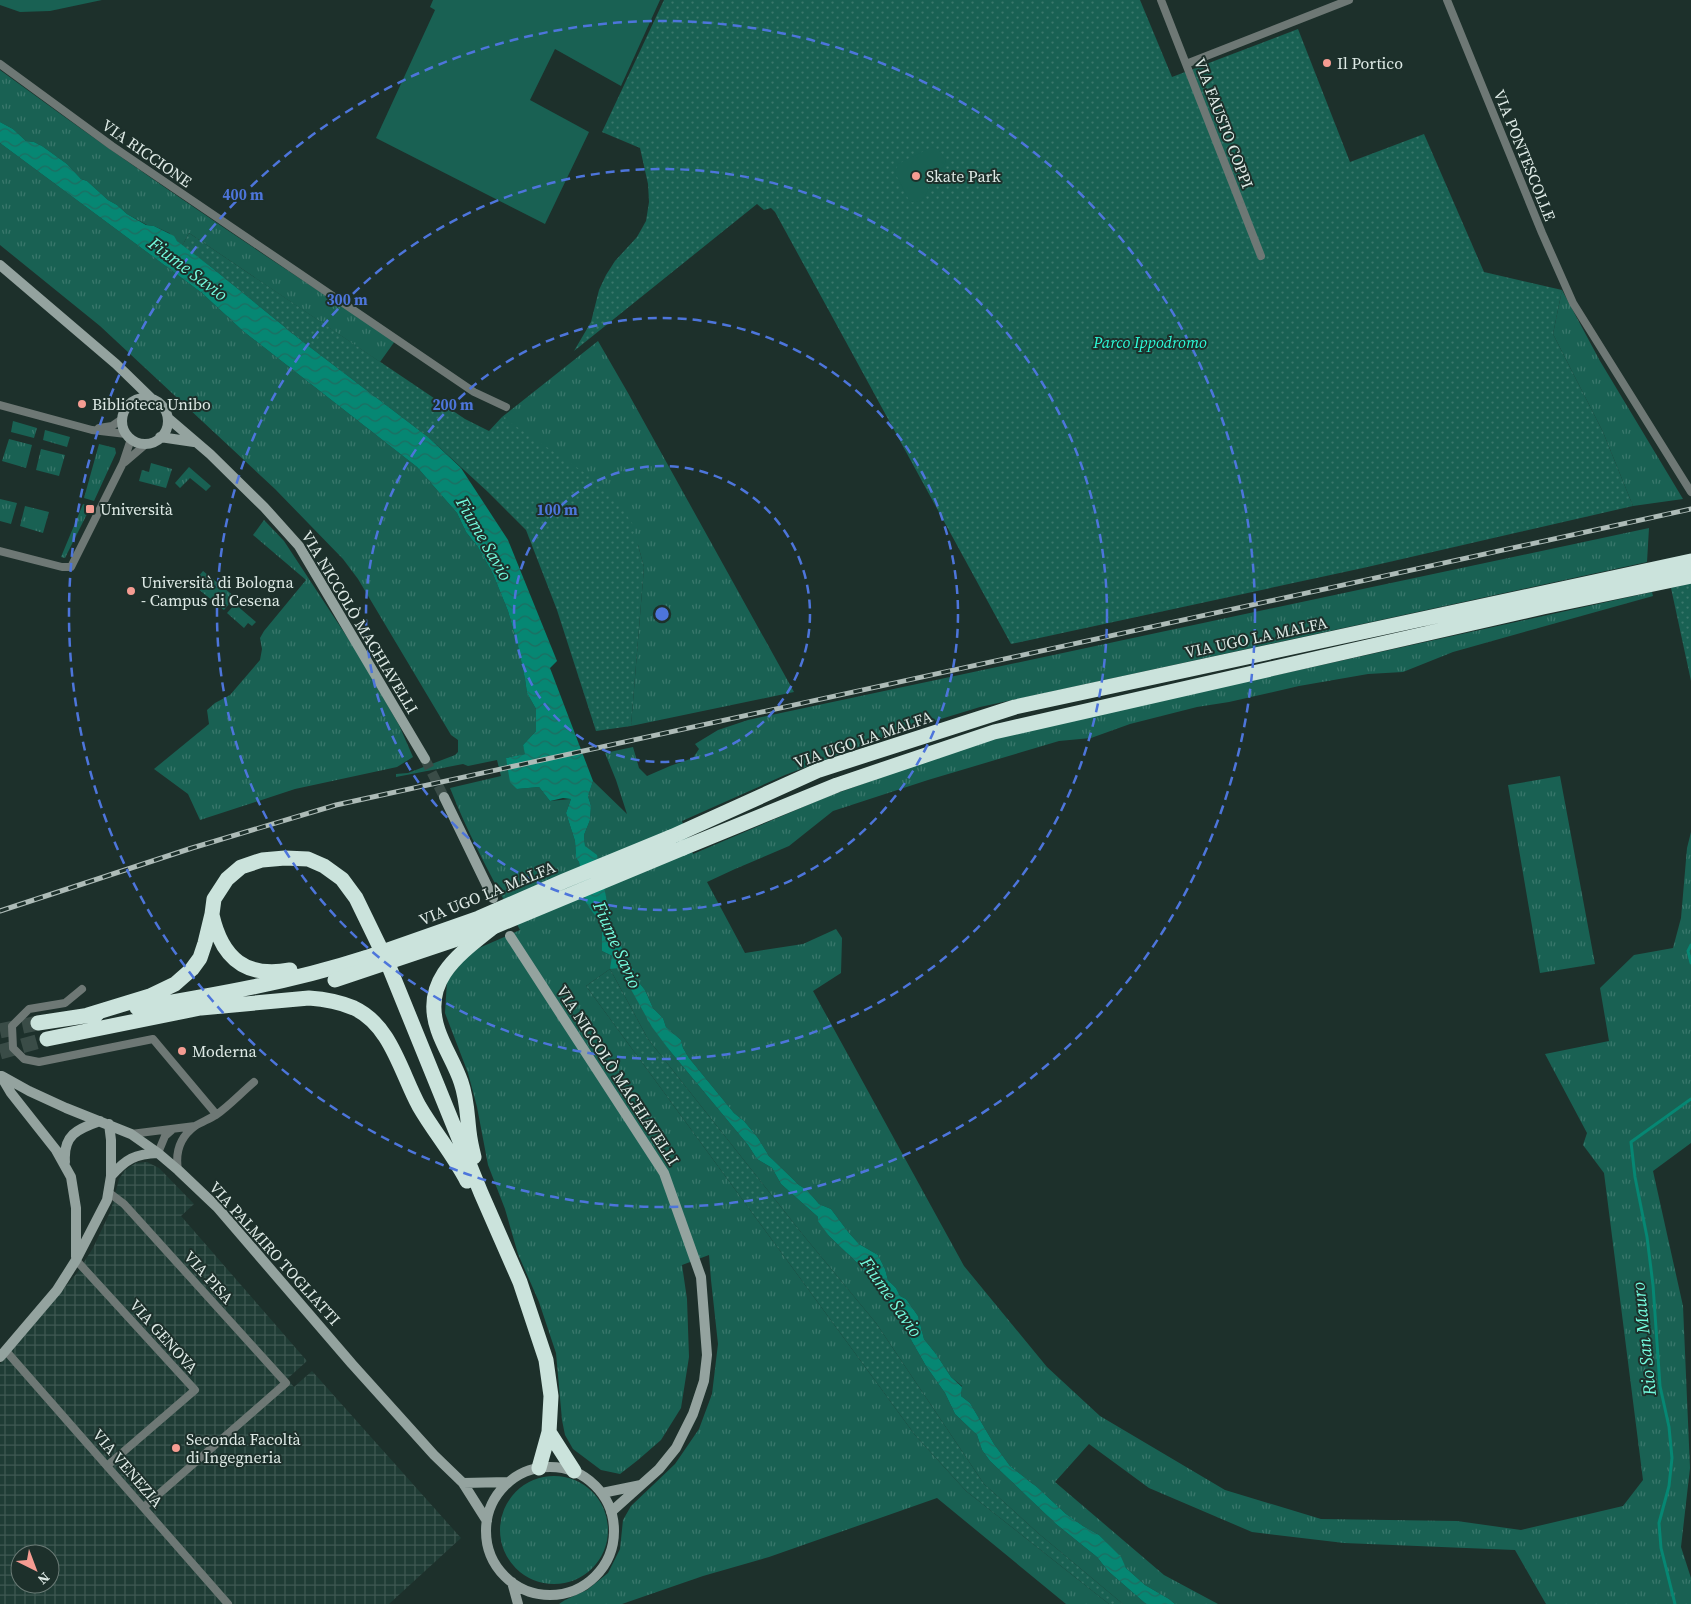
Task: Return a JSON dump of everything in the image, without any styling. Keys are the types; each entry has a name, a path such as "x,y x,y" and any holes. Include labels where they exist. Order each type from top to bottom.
{"highway":[{"name":"VIA UGO LA MALFA","path":"38,1023 223,994 321,972 365,958 479,918 671,837 819,770 1015,707 1691,561"},
{"name":"VIA UGO LA MALFA","path":"47,1039 335,980 493,927 837,786 994,732 1534,609 1691,576"},
{"path":"88,1016 150,996 175,984 192,969 200,958 212,914 214,899 227,878 241,867 262,860 308,859 324,866 342,879 356,898 388,964 481,1193 520,1282 546,1360 551,1396 549,1432 540,1468"},
{"path":"212,914 219,940 226,951 248,969 268,973 283,972 365,958"},
{"path":"481,1193 469,1132 467,1102 461,1082 438,1030 434,1011 434,995 443,973 469,946 493,927"},
{"path":"201,1008 309,998 324,999 354,1008 366,1016 376,1025 390,1046 419,1105 459,1165 520,1282"},
{"path":"549,1432 574,1471"}],"street":[{"name":"VIA FAUSTO COPPI","path":"1161,0 1261,256"},
{"path":"1186,64 1335,2 1349,0"},
{"name":"VIA PONTESCOLLE","path":"1447,0 1542,233 1581,318 1691,492"},
{"name":"VIA RICCIONE","path":"0,64 112,146 242,235 474,392 506,407"},
{"path":"0,265 123,371 152,399 162,405 168,418 166,430 160,437 146,444 123,463"},
{"path":"123,371 132,386 132,402"},
{"path":"0,551 62,567 71,567 123,463 129,437 122,427 122,418 126,407 132,402 143,398 152,399"},
{"path":"0,405 92,430 129,437 139,443 146,444"},
{"path":"92,430 112,426 122,418"},
{"name":"VIA NICCOLÒ MACHIAVELLI","path":"168,418 198,443 264,507 299,546 425,759"},
{"path":"160,437 198,443"},
{"path":"444,797 493,898"},
{"name":"VIA NICCOLÒ MACHIAVELLI","path":"510,936 664,1174 701,1277 707,1355 704,1381 693,1414 676,1448 659,1469 611,1512"},
{"path":"82,989 65,1003 30,1009 12,1026 13,1048 24,1059 39,1062 153,1039 216,1114"},
{"path":"1,1076 11,1093 56,1150 71,1176 76,1208 76,1260"},
{"name":"VIA PALMIRO TOGLIATTI","path":"1,1076 36,1095 131,1134 178,1170 218,1207 352,1364 434,1455 463,1483 487,1521"},
{"path":"178,1170 176,1159 178,1148 185,1137 195,1126 216,1114 254,1082"},
{"path":"3,1354 57,1290 76,1260 107,1200 111,1176 111,1140 104,1122 85,1126 74,1133 66,1143 64,1152 65,1166"},
{"path":"131,1134 195,1126"},
{"path":"111,1176 122,1164 134,1157 158,1153 165,1136 173,1129"},
{"name":"VIA PISA","path":"108,1192 124,1204 286,1383 144,1507"},
{"name":"VIA GENOVA","path":"76,1260 195,1390 108,1465"},
{"name":"VIA VENEZIA","path":"3,1354 108,1465 228,1604"},
{"path":"557,1467 574,1471 588,1479 602,1493 611,1512 614,1536 609,1556 598,1573 587,1583 575,1590 551,1595 530,1591 512,1582 500,1571 492,1557 486,1536 487,1521 494,1501 508,1482 522,1473 540,1468 557,1467"},
{"path":"463,1483 508,1482"},
{"path":"602,1493 642,1485"},
{"path":"512,1582 518,1604"},
{"path":"544,1604 551,1595"}],"shaded area":[{"path":"147,1162 159,1168 194,1204 181,1216 307,1361 287,1379 294,1387 312,1371 461,1538 389,1604 0,1604 0,1364 77,1273 93,1248 111,1210 119,1179 125,1170 136,1163"}],"green space":[{"path":"0,0 102,0 50,11 20,12 0,5"},
{"path":"433,0 660,0 621,86 555,49 530,100 589,132 545,224 376,138 435,10 430,7"},
{"name":"Parco Ippodromo","path":"664,0 1140,0 1172,77 1298,29 1350,162 1424,134 1484,272 1562,290 1553,334 1603,432 1633,506 1363,568 1011,644 775,212 771,208 764,210 757,204 574,351 591,322 599,290 606,275 615,261 637,237 646,221 649,202 648,184 640,148 602,132"},
{"path":"0,70 196,208 395,341 380,362 189,233 182,246 169,233 147,225 127,214 87,181 81,179 67,164 42,146 26,141 13,129 0,122"},
{"path":"0,143 202,293 243,331 417,467 457,513 466,532 478,547 493,574 508,611 518,646 527,693 536,709 536,731 523,745 526,754 506,758 517,789 539,787 550,801 571,799 566,813 575,841 576,858 579,862 586,903 602,924 602,951 612,956 670,1051 748,1145 757,1159 772,1168 781,1184 818,1217 829,1236 874,1279 926,1366 945,1393 955,1414 977,1435 982,1450 990,1461 1056,1524 1097,1557 1108,1571 1146,1604 1123,1604 1038,1533 984,1484 876,1323 804,1236 648,1039 610,969 586,986 915,1435 966,1491 1109,1604 1066,1604 937,1498 769,1557 703,1576 622,1604 559,1604 587,1590 608,1573 620,1549 623,1520 631,1506 675,1464 699,1429 712,1394 718,1344 709,1255 682,1265 687,1299 689,1357 681,1408 661,1440 620,1474 601,1470 573,1449 565,1435 556,1353 539,1302 518,1254 505,1209 488,1165 477,1107 468,1073 445,1013 447,981 466,957 479,948 520,930 474,842 450,788 501,776 497,760 468,766 463,764 396,777 396,774 408,773 455,755 458,752 458,740 451,735 358,579 343,559 275,489 100,326 0,245"},
{"name":"Skate Park","path":"932,147 939,150 946,160 945,163 932,179 923,199 910,202 895,173 898,164"},
{"path":"189,233 465,419 489,431 502,417 594,479 617,501 632,523 644,567 631,726 596,731 557,610 526,530 428,437 182,246"},
{"path":"1562,290 1600,361 1683,499 1633,506 1603,432 1553,334"},
{"path":"598,341 794,692 631,726 644,567 638,545 502,417"},
{"path":"13,421 37,428 34,438 11,432"},
{"path":"45,430 70,437 67,447 43,440"},
{"path":"9,439 32,445 26,468 2,461"},
{"path":"99,444 115,448 116,453 94,501 84,498"},
{"path":"41,449 65,455 59,476 36,470"},
{"path":"151,463 172,469 166,488 139,481 142,470 149,472"},
{"path":"189,467 211,486 206,491 190,478 180,488 175,483"},
{"path":"0,499 17,503 11,524 0,521"},
{"path":"83,504 91,506 65,558 61,557"},
{"path":"25,506 49,512 43,533 20,526"},
{"path":"264,520 284,541 355,649 399,725 413,757 397,767 295,789 200,820 188,794 154,769 209,724 207,710 230,695 260,660 262,649 260,638 264,631 306,580 253,535"},
{"path":"1649,528 1647,562 980,707 895,733 785,775 682,821 693,854 829,796 992,738 1652,592 1653,596 1453,652 1403,672 1368,674 1197,707 1130,724 1091,738 1059,741 928,780 833,811 789,846 707,882 745,953 803,944 836,929 842,938 841,973 813,991 964,1266 1047,1367 1100,1416 1225,1490 1321,1519 1457,1521 1521,1530 1623,1506 1643,1480 1604,1173 1583,1145 1587,1133 1545,1054 1609,1041 1600,988 1634,955 1673,948 1681,918 1687,848 1691,832 1691,1143 1653,1171 1683,1306 1690,1468 1681,1547 1691,1578 1691,1604 1546,1604 1515,1550 1344,1543 1252,1532 1149,1488 1089,1444 1055,1482 1164,1575 1218,1604 1175,1604 1145,1585 1126,1568 1120,1557 1099,1535 1066,1514 1037,1487 1010,1466 994,1444 970,1403 961,1396 962,1386 951,1377 924,1339 918,1316 906,1299 900,1296 896,1288 888,1280 878,1255 859,1244 831,1209 819,1204 807,1190 799,1185 769,1156 758,1138 744,1121 734,1113 689,1058 681,1040 666,1027 663,1018 653,1008 623,952 612,924 606,897 585,846 584,835 590,820 591,806 588,796 593,781 627,814 605,753 633,747 639,768 647,776 693,758 699,749 695,744 718,730 748,720"},
{"path":"203,571 235,597 224,610 192,584"},
{"path":"1691,583 1691,681 1671,588"},
{"path":"235,604 256,622 252,626 248,623 244,628 227,613"},
{"path":"1560,776 1595,964 1540,973 1508,785"},
{"path":"610,969 648,1039 804,1236 876,1323 984,1484 1038,1533 1123,1604 1109,1604 966,1491 915,1435 586,986"},
{"path":"554,1476 575,1480 592,1492 604,1509 608,1530 604,1551 592,1568 575,1580 554,1584 533,1580 516,1568 504,1551 500,1530 504,1509 516,1492 533,1480"}],"water":[{"name":"Fiume Savio","path":"0,122 13,129 26,141 42,146 67,164 81,179 87,181 127,214 146,225 154,226 174,236 177,241 302,341 428,437 461,468 508,540 557,661 550,668 593,781 588,796 591,806 590,820 584,835 585,846 597,855 612,924 627,961 634,970 637,980 645,990 653,1008 663,1018 666,1027 681,1040 689,1058 734,1113 744,1121 758,1138 769,1156 799,1185 807,1190 819,1204 831,1209 859,1244 878,1255 888,1280 896,1288 900,1296 906,1299 918,1316 924,1339 951,1377 962,1387 961,1396 970,1403 994,1444 1010,1466 1037,1487 1066,1514 1099,1535 1121,1557 1126,1568 1145,1585 1175,1604 1146,1604 1108,1571 1097,1557 1056,1524 990,1461 982,1450 977,1435 955,1414 945,1393 926,1366 874,1279 829,1236 818,1221 818,1217 781,1184 772,1168 757,1159 748,1145 652,1027 619,968 610,969 612,956 602,951 602,925 586,903 579,862 576,858 575,841 566,813 571,799 563,798 550,801 539,787 517,789 510,782 506,758 525,754 523,745 536,731 536,709 527,693 518,646 508,611 493,574 478,547 466,532 457,513 417,467 243,331 202,293 0,143"}],"waterway":[{"name":"Rio San Mauro","path":"1691,945 1688,951 1691,963"},
{"name":"Rio San Mauro","path":"1675,1604 1661,1548 1659,1523 1669,1486 1672,1458 1669,1427 1660,1386 1653,1285 1647,1237 1635,1177 1631,1142 1691,1099"}],"tunnel":[{"path":"425,759 444,797"},
{"path":"0,1031 38,1023"},
{"path":"0,1052 47,1039"}],"railway":[{"path":"0,911 192,848 336,805 1691,509"}],"place":[{"name":"Il Portico","path":"1327,63"},
{"name":"Skate Park","path":"916,176"},
{"name":"Biblioteca Unibo","path":"82,404"},
{"name":"Università","path":"90,509"},
{"name":"Università di Bologna - Campus di Cesena","path":"131,591"},
{"name":"Moderna","path":"182,1051"},
{"name":"Seconda Facoltà di Ingegneria","path":"176,1448"}]}
